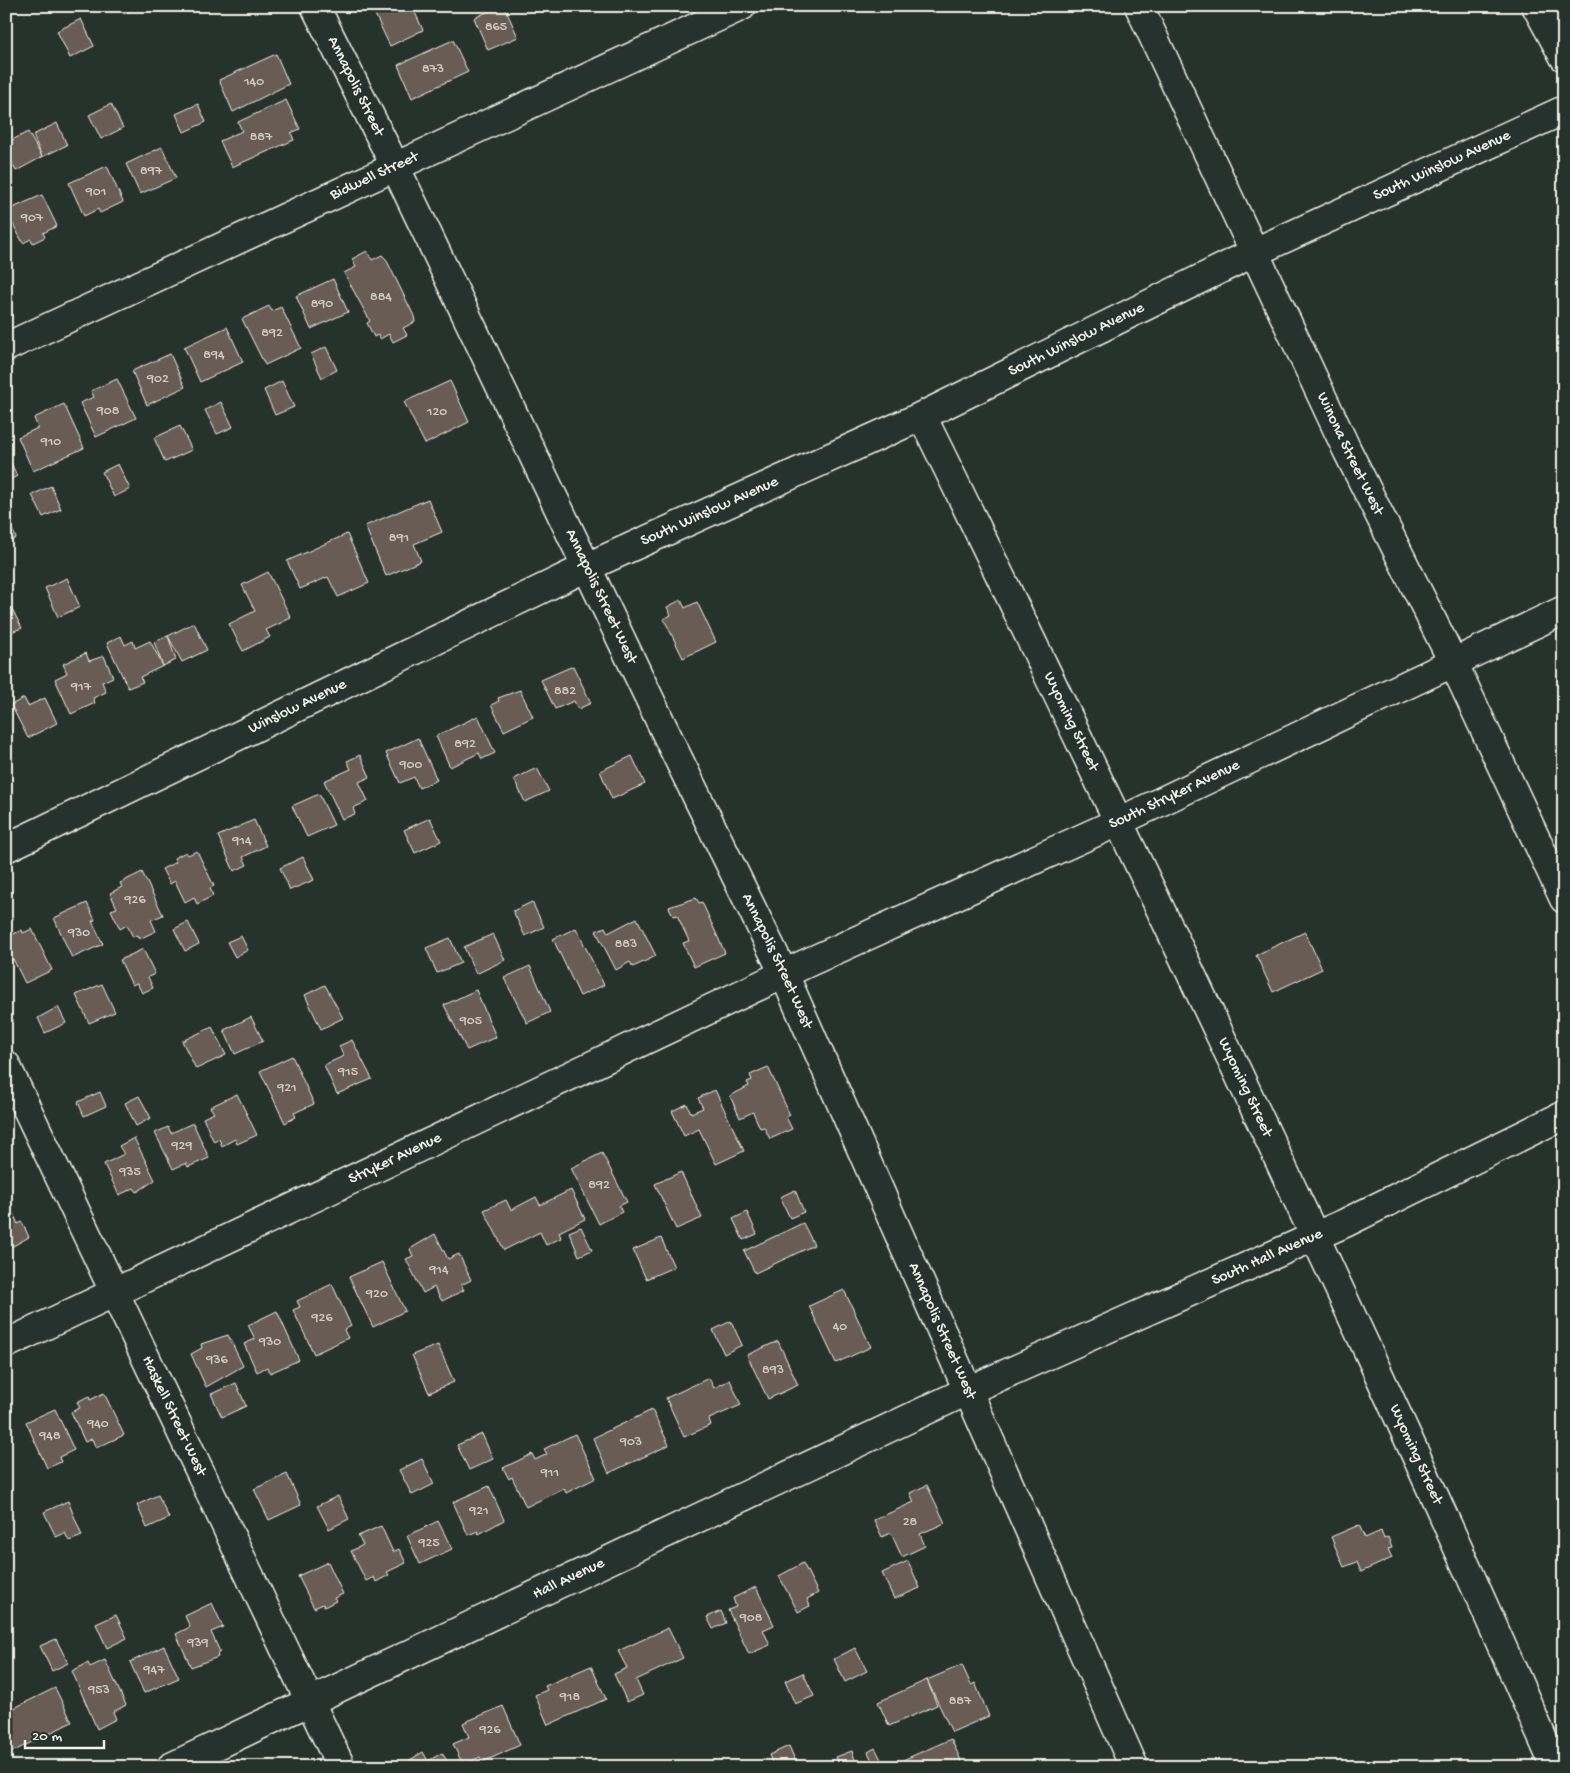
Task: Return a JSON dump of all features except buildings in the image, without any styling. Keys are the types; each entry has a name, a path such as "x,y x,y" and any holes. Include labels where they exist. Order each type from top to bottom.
{"street":[{"name":"Annapolis Street","path":"315,6 396,166"},
{"name":"Bidwell Street","path":"6,347 742,6"},
{"name":"Winona Street West","path":"1139,6 1256,252 1347,450 1453,662 1564,899"},
{"path":"1536,6 1564,57"},
{"name":"South Winslow Avenue","path":"588,567 922,416 1256,252 1564,110"},
{"name":"Annapolis Street West","path":"396,166 784,974 1134,1767"},
{"name":"Wyoming Street","path":"922,416 1018,612 1316,1237 1490,1617 1555,1767"},
{"name":"Winslow Avenue","path":"6,848 588,567"},
{"name":"South Stryker Avenue","path":"784,974 1118,822 1564,610"},
{"name":"Stryker Avenue","path":"6,1344 784,974"},
{"name":"Haskell Street West","path":"6,1065 311,1700 341,1767"},
{"name":"South Hall Avenue","path":"967,1392 1316,1237 1564,1115"},
{"name":"Hall Avenue","path":"171,1767 967,1392"}]}
